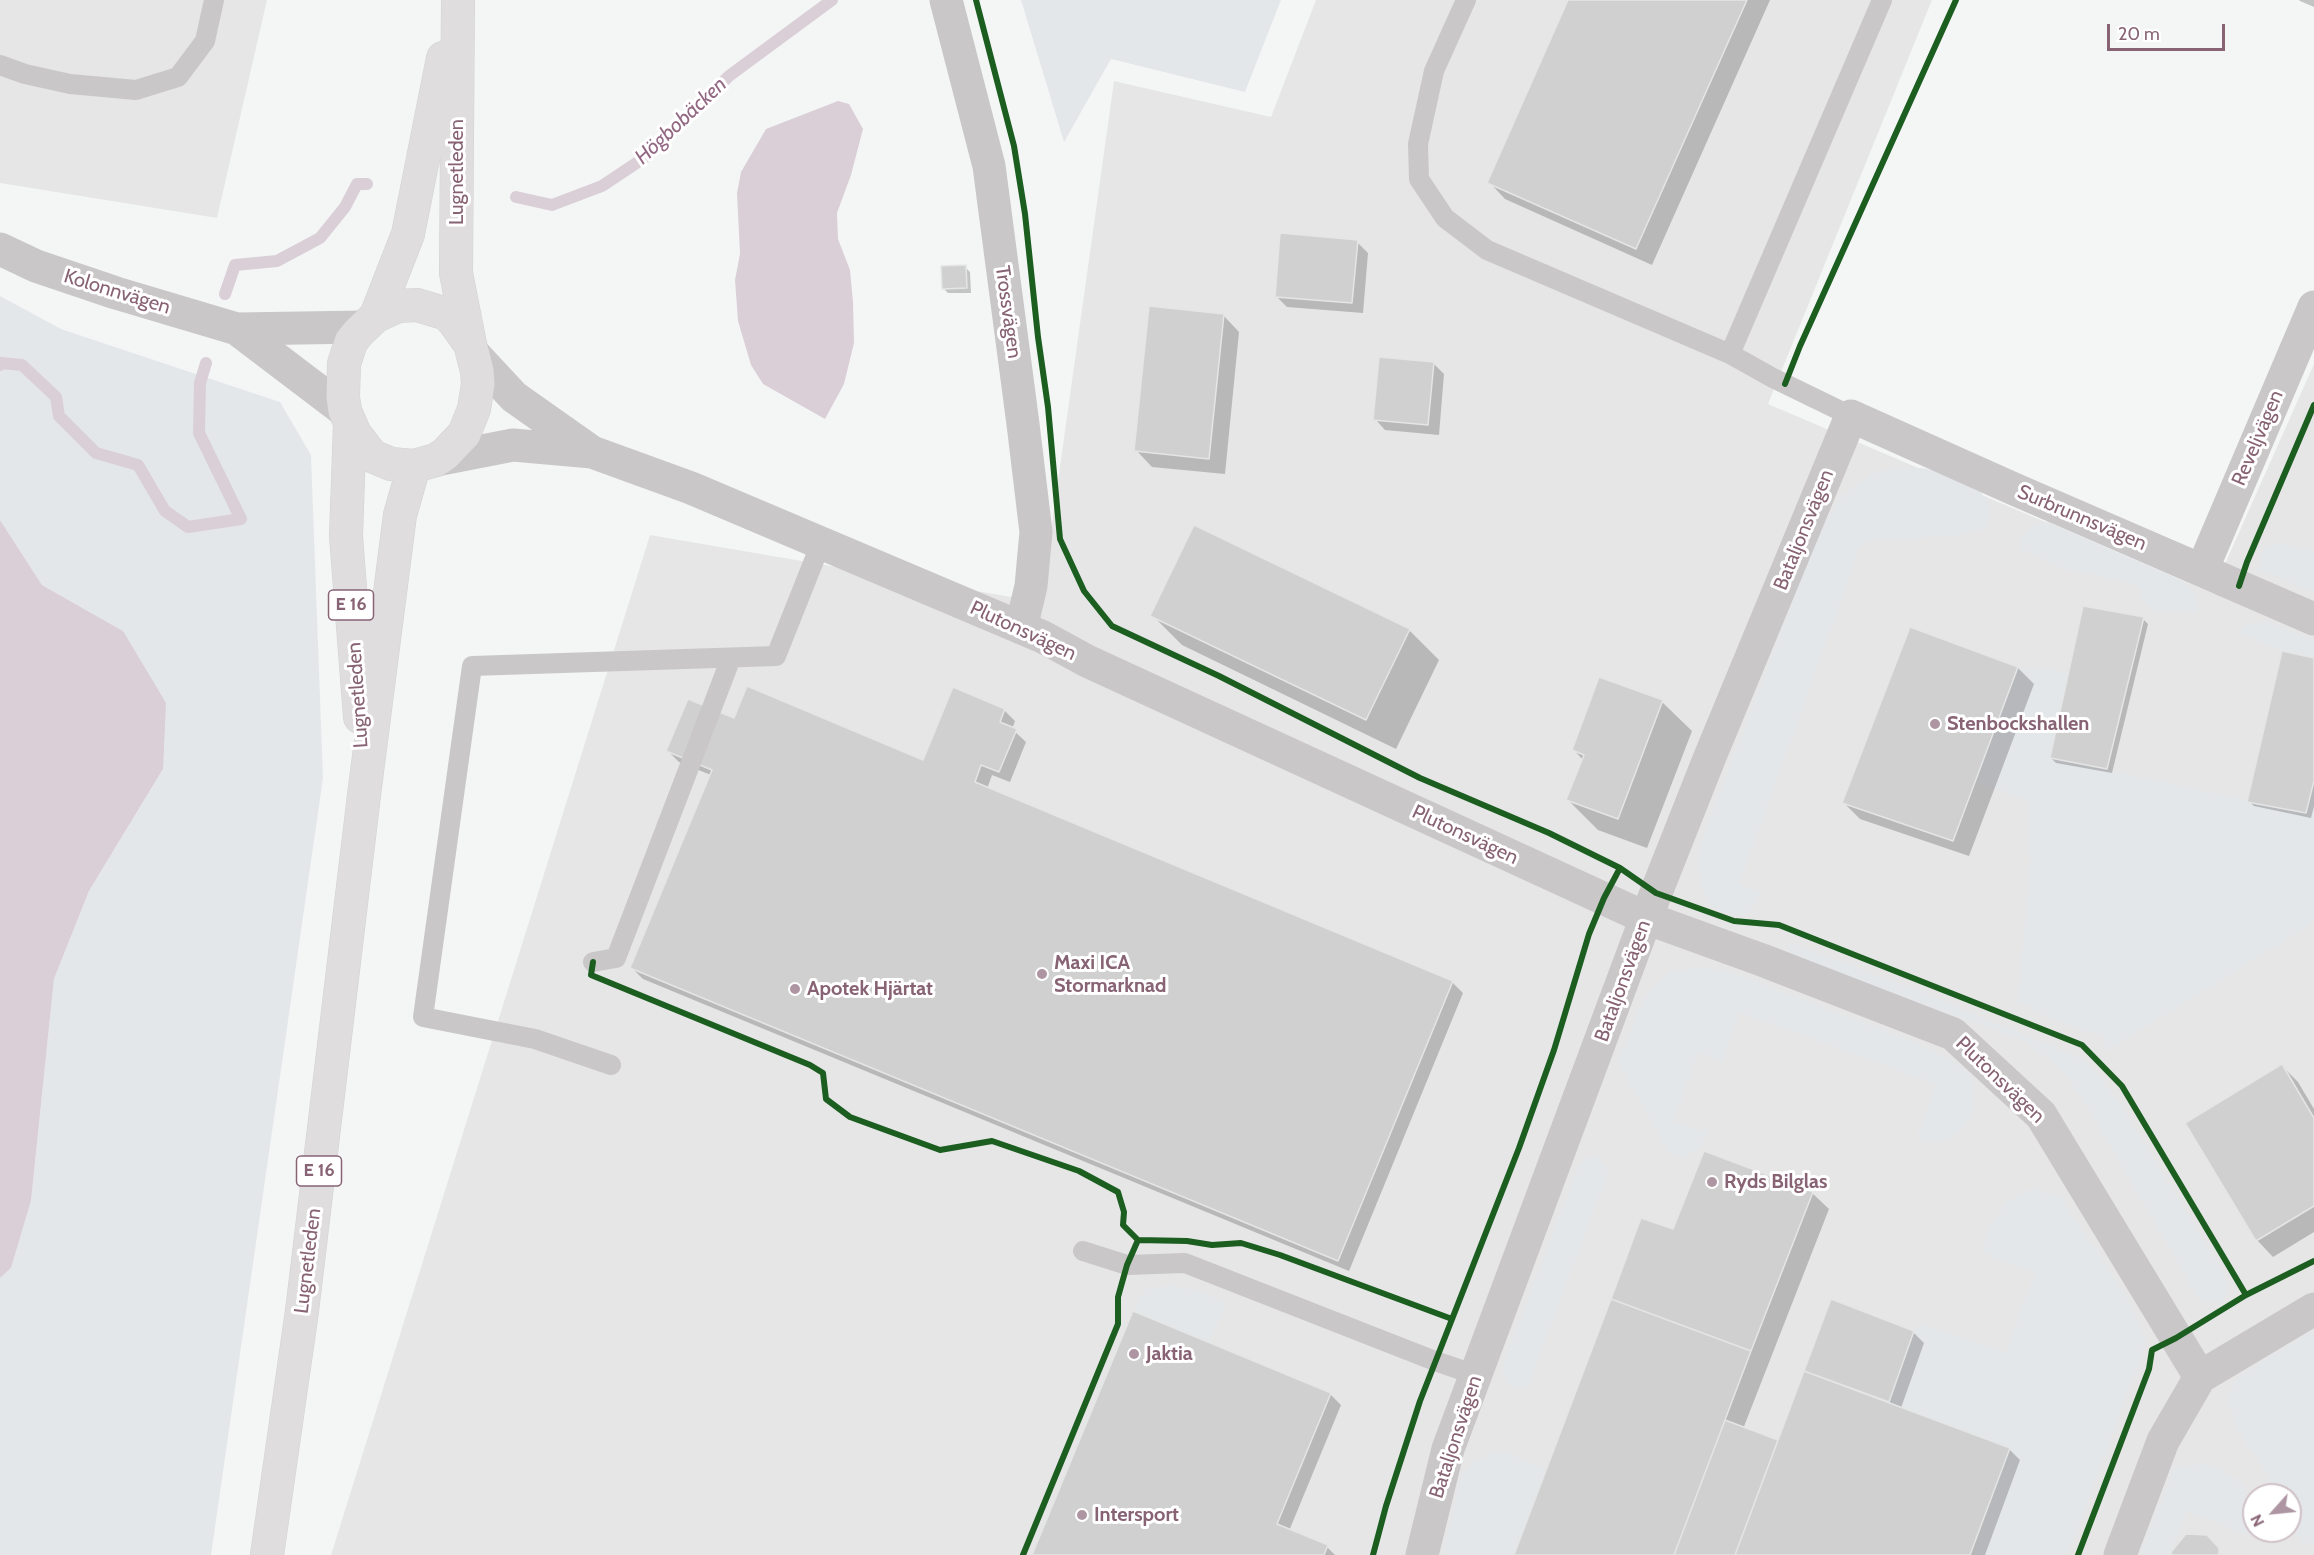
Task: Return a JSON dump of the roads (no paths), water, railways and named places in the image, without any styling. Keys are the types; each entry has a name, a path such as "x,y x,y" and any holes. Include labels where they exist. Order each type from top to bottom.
{"highway":[{"name":"Lugnetleden","path":"370,322 408,234 456,0"},
{"name":"Lugnetleden","path":"456,0 456,273 472,349"},
{"name":"E 16","path":"398,306 426,306 447,314 455,322 472,349 478,384 474,409 464,435 455,446 425,463 391,464 372,456 354,434 347,417 343,397 344,364 351,342 370,322 398,306"},
{"name":"Lugnetleden","path":"347,417 346,536 365,787"},
{"name":"Lugnetleden","path":"267,1555 302,1311 400,515 425,463"}],"street":[{"name":"Trossvägen","path":"946,0 989,166 1036,532 1031,586 1021,628"},
{"name":"Kolonnvägen","path":"0,249 36,266 116,293 237,329 370,322"},
{"name":"Reveljvägen","path":"2202,570 2314,307"},
{"name":"Kolonnvägen","path":"237,329 347,417"},
{"name":"Plutonsvägen","path":"472,349 514,396 592,452"},
{"name":"Surbrunnsvägen","path":"1851,416 2314,619"},
{"name":"Bataljonsvägen","path":"1422,1555 1448,1449 1646,918 1713,748 1851,416"},
{"name":"Plutonsvägen","path":"425,463 513,445 592,452 691,488 1021,628 1646,918 1953,1034 2041,1115 2200,1377"},
{"path":"2120,1555 2163,1441 2200,1377 2314,1309"}],"lane":[{"path":"0,65 25,74 70,84 136,90 178,77 206,41 214,0"},
{"path":"1466,0 1434,71 1418,144 1419,179 1445,218 1487,250 1730,354 1766,375 1851,416"},
{"path":"1730,354 1882,0"},
{"path":"611,1065 535,1039 423,1017 472,666 776,656 821,543"},
{"path":"592,962 616,958 731,658"},
{"path":"1083,1251 1127,1265 1185,1263 1476,1375"}],"waterway":[{"name":"Högbobäcken","path":"516,197 552,205 602,186 647,156 729,76 832,0"},
{"name":"Högbobäcken","path":"225,294 235,265 277,261 320,238 345,207 357,184 367,184"},
{"name":"Högbobäcken","path":"0,365 1,363 22,365 56,397 59,416 96,453 138,465 165,511 188,527 241,519 199,433 200,383 206,363"}],"place":[{"name":"Stenbockshallen","path":"1935,724"},
{"name":"Maxi ICA Stormarknad","path":"1042,974"},
{"name":"Apotek Hjärtat","path":"795,989"},
{"name":"Ryds Bilglas","path":"1712,1182"},
{"name":"Jaktia","path":"1134,1354"},
{"name":"Intersport","path":"1082,1515"}]}
